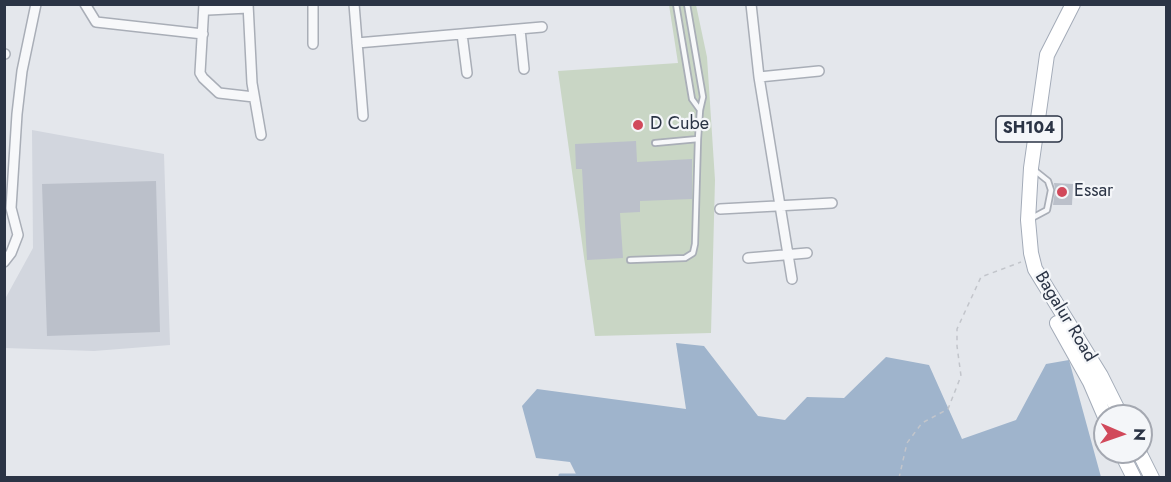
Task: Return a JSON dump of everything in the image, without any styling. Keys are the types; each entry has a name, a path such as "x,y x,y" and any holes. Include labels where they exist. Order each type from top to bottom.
{"main road":[{"name":"Bagalur Road","path":"1065,4 1044,47 1035,83 1027,142 1023,208 1029,259 1101,376 1115,404"},
{"name":"Bagalur Road","path":"1073,4 1047,55 1031,168 1028,220 1029,272 1090,382 1099,404"}],"street":[{"path":"4,262 11,253 18,235 8,193 22,71 36,4"},
{"path":"85,4 96,22 203,34"},
{"path":"313,4 313,44"},
{"path":"354,4 363,116"},
{"path":"751,4 759,77 792,279"},
{"path":"254,97 219,93 202,78 200,73 204,6 208,9 248,6 254,97 261,135"},
{"path":"357,43 542,27"},
{"path":"520,29 524,69"},
{"path":"462,34 467,73"},
{"path":"759,77 819,71"},
{"path":"720,209 832,203"},
{"path":"748,258 807,253"}],"lane":[{"path":"676,4 692,99 700,110"},
{"path":"630,260 685,258 693,253 698,189 698,139 703,97 687,4"},
{"path":"655,144 698,139"},
{"path":"1028,220 1047,210 1051,199 1048,181 1031,168"}],"path":[{"path":"899,477 907,443 922,423 948,409 961,375 957,329 981,278 1029,259"}],"shaded area":[{"path":"32,130 164,154 170,345 94,351 5,348 5,299 33,248"}],"green space":[{"name":"D Cube","path":"669,5 696,5 707,57 715,180 711,333 595,336 558,71 678,63"}],"water":[{"path":"676,343 704,346 758,416 785,420 807,397 844,398 886,357 929,365 962,439 1016,420 1046,364 1069,360 1093,448 1093,464 1097,464 1101,477 578,478 570,462 536,458 522,406 537,389 686,409"}],"building":[{"path":"636,141 637,162 692,159 692,199 640,201 640,212 620,213 623,258 587,260 582,169 576,169 575,144"},
{"path":"156,181 160,332 47,336 42,184"},
{"path":"1054,183 1073,184 1072,205 1053,205"}],"waterway":[{"path":"560,478 560,475 578,475"}],"place":[{"name":"D Cube","path":"638,125"},
{"name":"Essar","path":"1062,192"}]}
